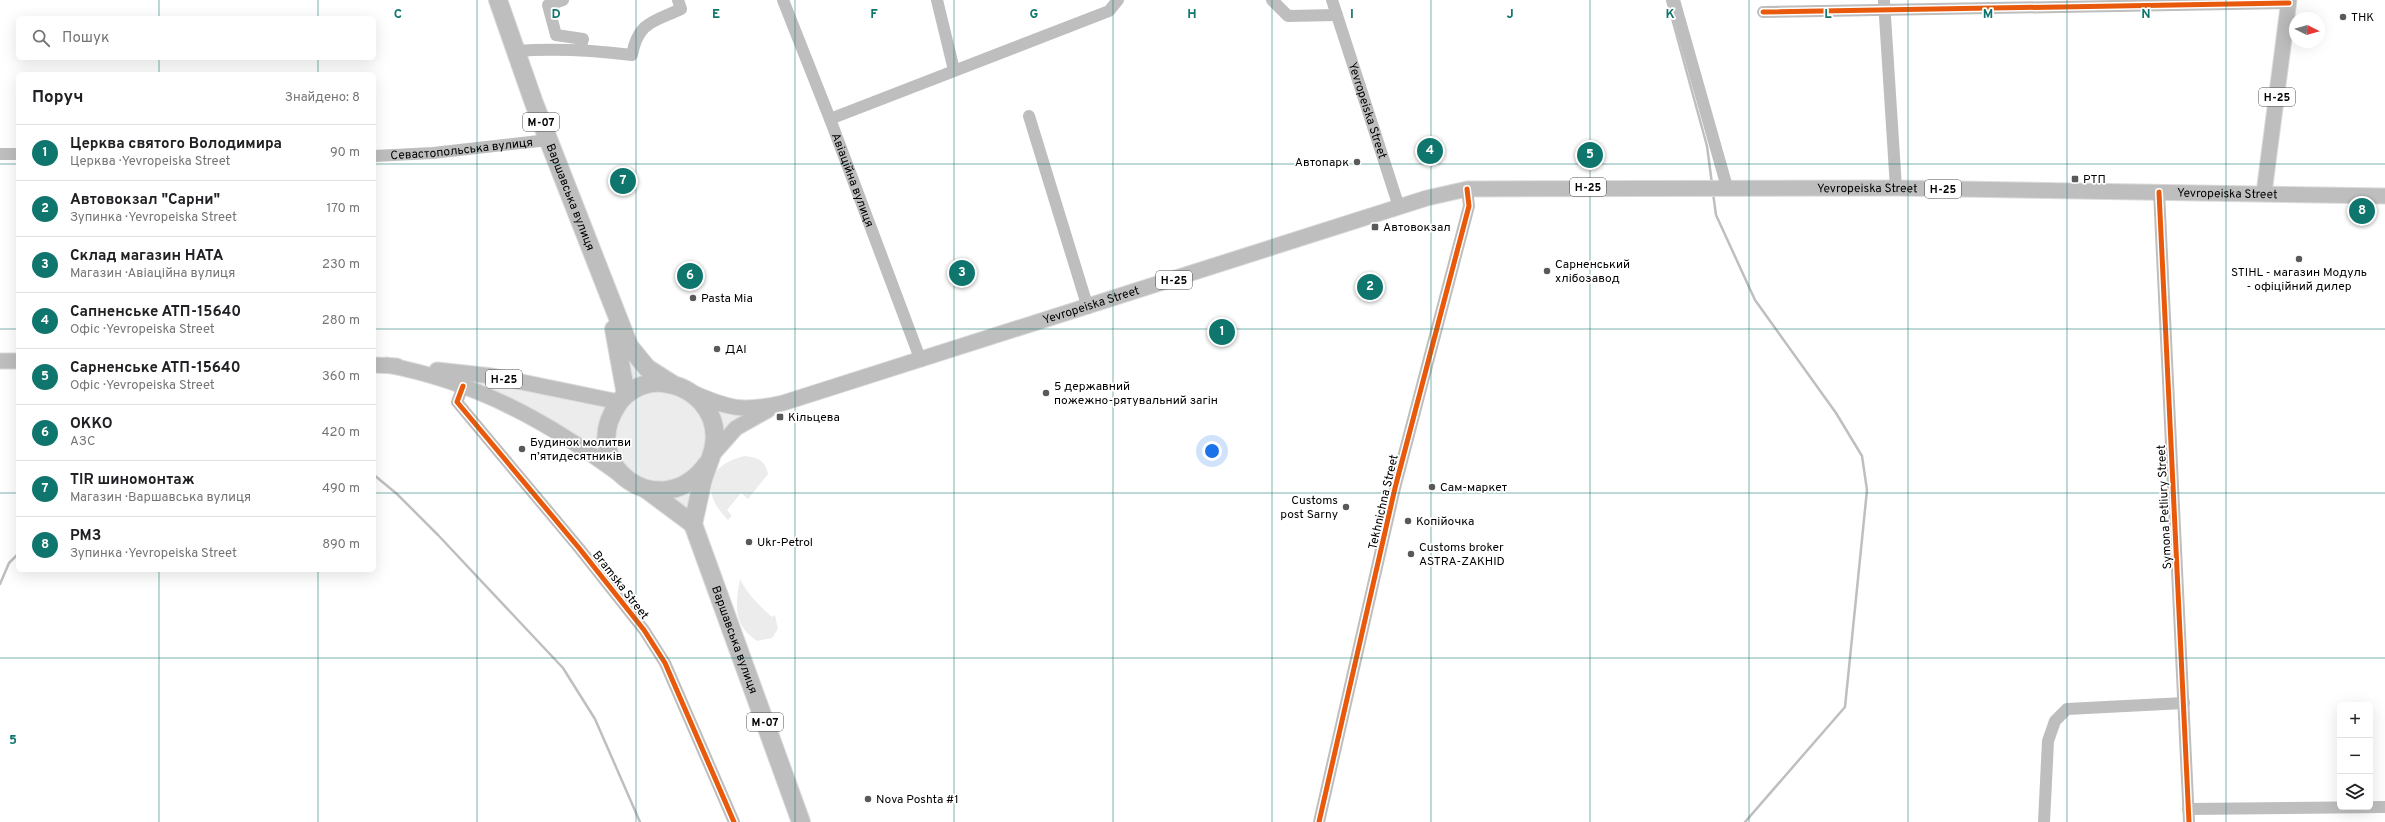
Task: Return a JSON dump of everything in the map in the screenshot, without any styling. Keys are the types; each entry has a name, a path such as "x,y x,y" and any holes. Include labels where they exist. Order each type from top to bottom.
{"highway":[{"name":"Варшавська вулиця","path":"498,0 548,140 611,304"},
{"name":"М-07","path":"611,304 629,346 638,358 657,376 690,391 702,402 712,422 714,445 693,524"},
{"name":"М-07","path":"611,304 623,398"},
{"path":"672,384 651,383 638,388 623,398 613,411 606,435 611,460 627,480 646,489 693,524"},
{"name":"Н-25","path":"646,489 655,491 676,489 695,478 709,460"},
{"name":"Варшавська вулиця","path":"693,524 801,822"}],"main road":[{"name":"Н-25","path":"2264,193 2289,1"},
{"name":"Yevropeiska Street","path":"690,391 717,403 743,409 783,403 1088,308 1400,207 1445,193 1467,189 1718,187 1896,188 2385,196"},
{"path":"0,361 16,361"},
{"name":"Н-25","path":"381,365 492,376 623,398"},
{"name":"Н-25","path":"381,365 417,371 463,386 509,404 536,418 627,480"},
{"name":"Yevropeiska Street","path":"709,460 736,428 783,403"}],"street":[{"path":"563,0 548,5 556,35 583,39 580,49"},
{"path":"516,51 552,48 580,49 632,55 635,39 645,25 681,9 678,0"},
{"name":"Авіаційна вулиця","path":"783,0 830,119 921,361"},
{"path":"937,0 954,70"},
{"path":"830,119 1109,11 1118,0"},
{"path":"1272,0 1288,16 1336,15"},
{"name":"Yevropeiska Street","path":"1332,0 1400,207"},
{"path":"1674,0 1718,187"},
{"path":"1763,12 1884,4 2289,1"},
{"path":"1884,4 1896,188"},
{"path":"1029,116 1088,308"},
{"name":"Севастопольська вулиця","path":"376,156 433,153 548,140"},
{"path":"0,154 16,154"},
{"name":"Tekhnichna Street","path":"1319,822 1395,488 1469,206 1467,189"},
{"name":"Symona Petliury Street","path":"2159,192 2189,822"},
{"name":"Bramska Street","path":"463,386 457,402 644,630 665,663 734,822"},
{"path":"2044,822 2048,741 2055,721 2067,709 2184,703"},
{"path":"2188,809 2385,807"}],"shaded area":[{"path":"621,327 672,384 762,408 727,436 693,524 599,459 446,380 492,376 619,402"},
{"path":"745,456 760,460 767,469 768,474 748,499 741,493 727,510 732,516 728,520 719,510 713,499 711,481 715,473 722,466 732,460"},
{"path":"740,579 750,595 758,604 772,617 775,615 778,629 772,638 757,641 749,635 740,621 737,597"}],"waterway":[{"path":"1667,0 1707,146 1712,184"},
{"path":"1713,193 1716,215 1755,300 1836,413 1862,456 1867,490 1845,707 1745,822"},
{"path":"376,477 397,494 438,535 563,668 595,719 640,822"},
{"path":"0,584 9,563 16,556"}],"cycle path":[{"path":"1763,12 2289,3"},
{"path":"1319,822 1395,488 1469,206 1467,189"},
{"path":"2159,192 2189,822"},
{"path":"463,386 457,402 579,548 644,630 665,663 734,822"}],"place":[{"name":"ТНК","path":"2343,17"},
{"name":"Сапненське АТП-15640","path":"1430,151"},
{"name":"Сарненське АТП-15640","path":"1590,155"},
{"name":"Автопарк","path":"1357,162"},
{"name":"РТП","path":"2075,179"},
{"name":"TIR шиномонтаж","path":"623,181"},
{"name":"РМЗ","path":"2362,211"},
{"name":"Автовокзал","path":"1375,227"},
{"name":"STIHL - магазин Модуль - офіційний дилер","path":"2299,259"},
{"name":"Сарненський хлібозавод","path":"1547,271"},
{"name":"Склад магазин НАТА","path":"962,273"},
{"name":"ОККО","path":"690,276"},
{"name":"Автовокзал \"Сарни\"","path":"1370,287"},
{"name":"Pasta Mia","path":"693,298"},
{"name":"Церква святого Володимира","path":"1222,332"},
{"name":"ДАІ","path":"717,349"},
{"name":"5 державний пожежно-рятувальний загін","path":"1046,393"},
{"name":"Кільцева","path":"780,417"},
{"name":"Будинок молитви п’ятидесятників","path":"522,449"},
{"name":"Сам-маркет","path":"1432,487"},
{"name":"Customs post Sarny","path":"1346,507"},
{"name":"Копійочка","path":"1408,521"},
{"name":"Ukr-Petrol","path":"749,542"},
{"name":"Customs broker ASTRA-ZAKHID","path":"1411,554"},
{"name":"Nova Poshta #1","path":"868,799"}]}
